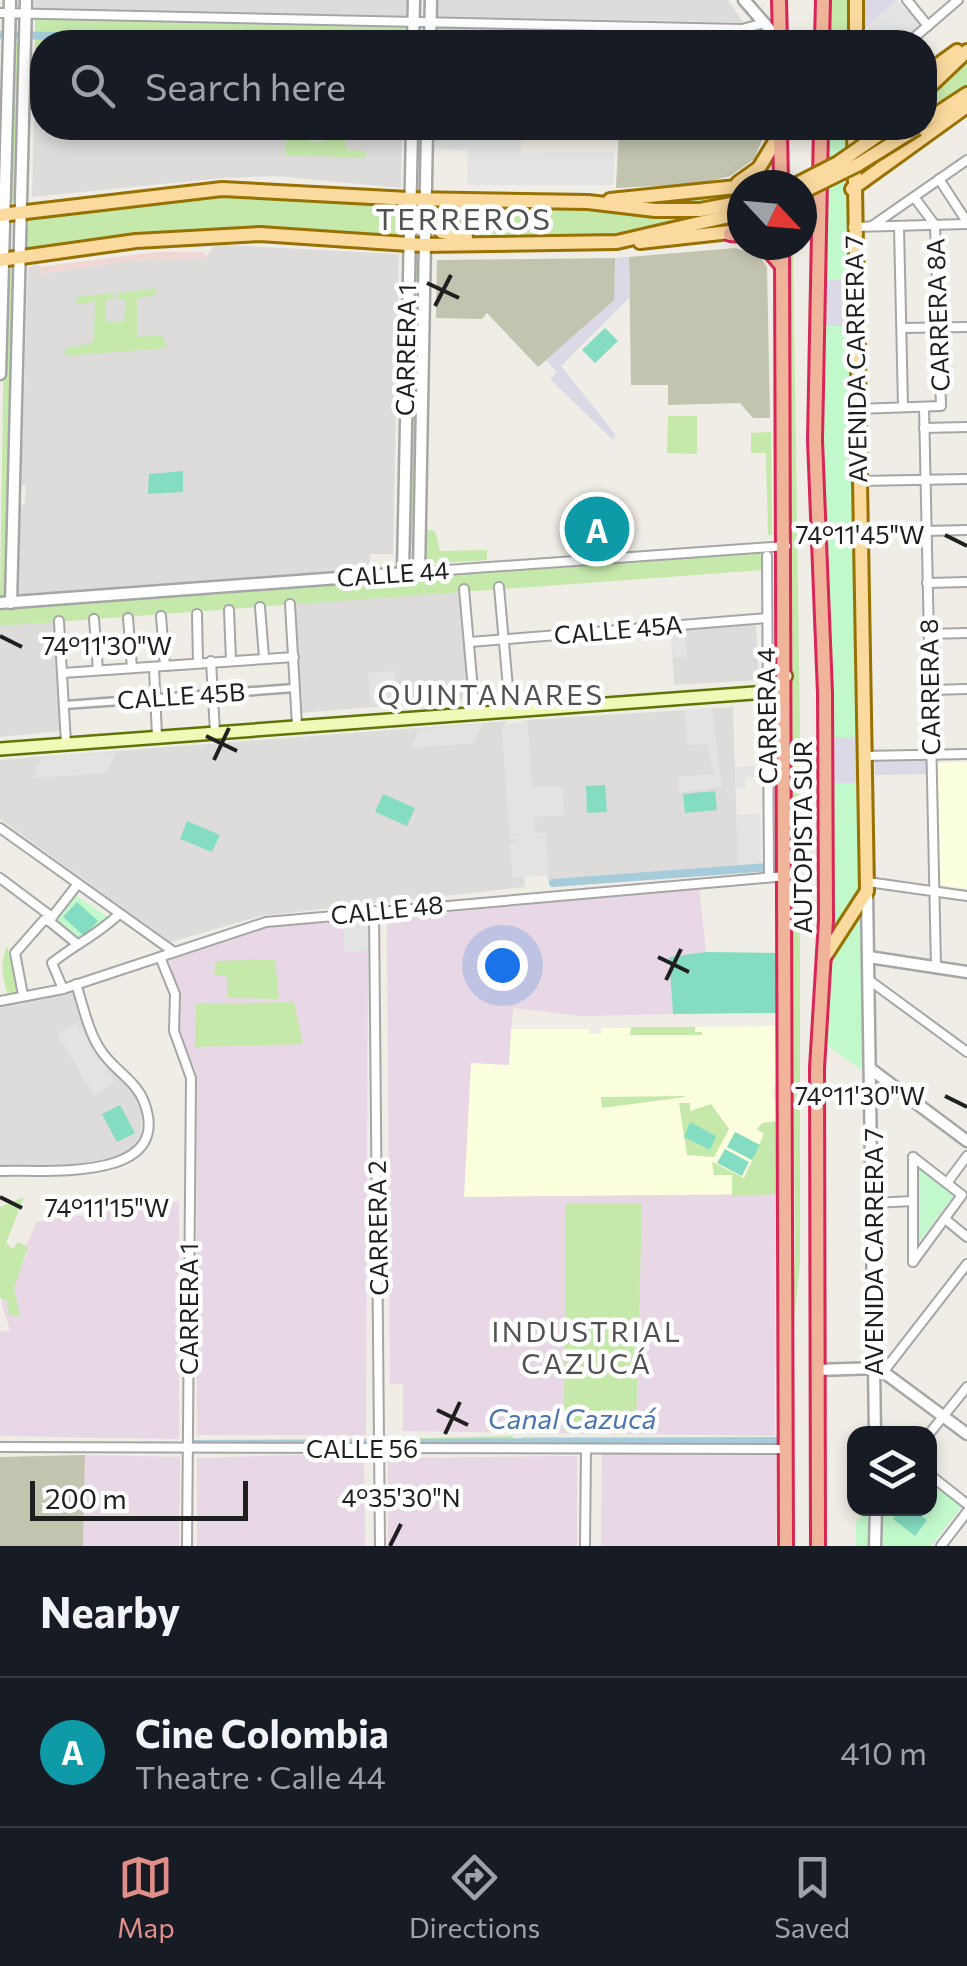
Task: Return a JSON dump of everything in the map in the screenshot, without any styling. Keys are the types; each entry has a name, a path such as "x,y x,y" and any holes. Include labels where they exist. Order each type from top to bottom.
{"highway":[{"path":"780,0 780,30"},
{"path":"822,0 822,30"},
{"path":"780,140 781,170"},
{"name":"AUTOPISTA SUR","path":"818,1546 818,1050 825,956 825,692 815,440 821,140"},
{"path":"777,260 782,266"},
{"name":"AUTOPISTA SUR","path":"782,260 786,546 786,1546"}],"main road":[{"path":"856,0 856,30"},
{"path":"937,66 967,47"},
{"path":"937,78 967,47"},
{"path":"937,113 967,94"},
{"path":"937,126 967,106"},
{"path":"756,170 774,140"},
{"name":"AVENIDA CARRERA 7","path":"854,140 867,886"},
{"path":"864,140 869,156 890,158"},
{"path":"817,174 871,140"},
{"path":"817,185 898,140"},
{"path":"852,189 917,140"},
{"path":"3,215 222,189 409,199 588,202 727,186"},
{"path":"513,201 448,212 441,218 441,228 452,236 538,244"},
{"path":"588,202 700,217 727,214"},
{"path":"618,242 727,207"},
{"path":"2,260 136,241 226,235 423,245 618,242 727,234"},
{"path":"0,748 766,692 786,676"},
{"path":"766,692 786,721"},
{"path":"825,956 867,886"}],"street":[{"path":"0,374 8,42 5,14 10,0"},
{"path":"5,603 26,0"},
{"path":"414,0 414,30"},
{"path":"431,0 431,30"},
{"path":"744,0 770,30"},
{"path":"907,0 928,26"},
{"path":"923,30 958,0"},
{"path":"5,14 742,29 764,22"},
{"name":"CARRERA 1","path":"403,573 411,140"},
{"name":"CARRERA 1","path":"419,572 426,140"},
{"path":"872,226 967,160"},
{"path":"853,227 967,223 939,179"},
{"path":"914,197 935,225"},
{"name":"CARRERA 8A","path":"924,407 941,406 935,225"},
{"path":"900,226 903,407"},
{"path":"902,328 967,327"},
{"path":"858,408 924,407"},
{"name":"CARRERA 8","path":"924,407 936,967"},
{"path":"924,428 967,427"},
{"path":"859,481 967,480"},
{"path":"926,531 967,530"},
{"path":"403,545 412,549 419,545"},
{"name":"CALLE 44","path":"5,603 786,546"},
{"name":"CARRERA 4","path":"767,556 769,877"},
{"path":"927,583 967,582"},
{"path":"499,587 510,710"},
{"path":"464,590 475,712"},
{"path":"290,604 297,726"},
{"path":"260,606 264,657"},
{"path":"228,610 231,660"},
{"path":"197,614 198,662"},
{"path":"162,616 165,666"},
{"path":"128,618 132,668"},
{"name":"CALLE 45A","path":"470,642 766,618"},
{"path":"94,619 98,670"},
{"path":"60,622 66,744"},
{"path":"928,634 967,633"},
{"path":"63,673 294,657"},
{"path":"211,661 215,733"},
{"path":"154,666 157,737"},
{"name":"CALLE 45B","path":"65,704 296,688"},
{"path":"930,690 967,689"},
{"path":"864,756 967,754"},
{"path":"0,828 174,952"},
{"name":"CALLE 48","path":"0,1001 63,988 266,922 786,876"},
{"path":"0,878 76,943"},
{"path":"24,995 15,953 44,920 51,919 77,884"},
{"path":"867,886 967,896"},
{"name":"AVENIDA CARRERA 7","path":"867,886 879,1370 876,1426"},
{"name":"CARRERA 2","path":"374,911 380,1546"},
{"path":"63,988 52,963 76,943 99,934 120,914"},
{"name":"CARRERA 1","path":"160,957 175,994 176,1036 190,1073 187,1546"},
{"path":"868,957 967,972"},
{"path":"869,980 967,1052"},
{"path":"0,1171 106,1169 134,1156 146,1135 145,1104 96,1044 76,984"},
{"path":"872,1070 967,1141"},
{"path":"947,1183 967,1156"},
{"path":"913,1157 947,1183 962,1195 914,1262 913,1157"},
{"path":"873,1203 913,1202"},
{"path":"945,1219 967,1237"},
{"path":"879,1370 967,1264"},
{"path":"818,1370 879,1370 967,1434"},
{"path":"936,1426 967,1387"},
{"name":"CALLE 56","path":"0,1447 188,1449 379,1444 784,1449"},
{"path":"585,1546 586,1449"},
{"path":"937,1480 967,1504"},
{"path":"941,1546 967,1512"},
{"path":"875,1546 876,1516"}],"shaded area":[{"path":"35,0 407,0 406,16 34,8"},
{"path":"438,0 728,0 743,22 437,17"},
{"path":"858,0 896,0 863,30 858,30"},
{"path":"896,0 921,25 915,30 868,30"},
{"path":"33,140 402,140 401,188 276,176 32,197"},
{"path":"433,140 520,140 521,153 615,152 613,185 467,185 468,150 432,149"},
{"path":"618,140 762,140 754,159 738,170 727,170 727,177 703,183 616,188"},
{"path":"215,246 399,254 393,554 370,554 369,570 19,595 20,506 25,504 26,485 21,485 28,268 39,264 40,274 126,261 204,258"},
{"path":"727,249 727,260 762,260 767,267 770,418 753,418 740,403 668,405 668,385 631,385 629,257"},
{"path":"156,252 205,252 205,258 126,261 39,274 39,267"},
{"path":"629,257 630,297 561,366 616,435 613,440 550,379 557,372 546,360 614,300 615,258"},
{"path":"615,258 615,300 538,367 487,313 482,319 436,318 437,260"},
{"path":"824,280 849,280 849,326 823,326"},
{"path":"461,591 471,699 300,713 291,604"},
{"path":"55,622 62,731 0,737 0,626"},
{"path":"756,625 759,680 674,685 671,630"},
{"path":"685,629 687,657 673,658 671,630"},
{"path":"395,671 397,702 371,705 368,673"},
{"path":"733,707 738,865 548,881 545,833 535,834 527,720"},
{"path":"712,708 722,787 679,792 678,777 714,774 706,744 687,745 685,710"},
{"path":"527,720 532,787 558,786 563,790 564,815 534,817 535,833 546,833 549,875 513,878 510,843 520,839 510,839 502,726"},
{"path":"508,721 502,727 510,839 520,839 520,843 510,844 513,877 524,877 525,887 260,916 171,942 0,819 0,760"},
{"path":"483,723 474,743 411,748 418,730"},
{"path":"830,737 856,737 856,783 831,783"},
{"path":"116,752 107,773 32,778 43,757"},
{"path":"927,757 927,774 875,775 875,758"},
{"path":"967,762 967,889 938,884 936,822 937,763"},
{"path":"764,766 764,776 745,777 745,788 736,789 735,767"},
{"path":"760,814 761,864 738,865 736,815"},
{"path":"699,886 706,952 669,957 673,1014 582,1016 513,1008 509,1066 464,1196 776,1194 775,1436 403,1431 403,1384 390,1384 387,919"},
{"path":"368,917 368,951 345,952 343,919"},
{"path":"343,919 345,951 368,951 366,1435 197,1435 196,1071 178,1029 177,987 169,960 255,929"},
{"path":"73,990 95,1045 138,1098 142,1109 141,1134 130,1152 108,1165 0,1167 0,1006"},
{"path":"77,1023 115,1081 94,1096 57,1034"},
{"path":"775,1026 777,1083 772,1090 780,1120 776,1194 464,1197 471,1063 509,1065 511,1029 589,1029 589,1034 601,1034 602,1028"},
{"path":"179,1201 179,1439 0,1436 0,1332 10,1330 1,1302 27,1255 25,1248 37,1222"},
{"path":"602,1452 776,1453 776,1546 601,1546"},
{"path":"364,1453 365,1546 197,1546 197,1458"},
{"path":"85,1455 180,1457 179,1546 83,1546"},
{"path":"85,1455 83,1546 0,1546 0,1457"},
{"path":"577,1456 577,1546 388,1546 388,1458"}],"green space":[{"path":"829,0 847,0 847,30 828,30"},
{"path":"35,19 406,30 35,30"},
{"path":"438,28 530,30 438,30"},
{"path":"15,41 24,41 17,201 10,202"},
{"path":"967,58 967,88 950,99 937,101 937,89"},
{"path":"286,140 346,140 346,150 366,151 366,158 285,155"},
{"path":"827,140 847,140 849,280 824,280"},
{"path":"727,191 727,229 590,236 463,234 447,230 445,219 468,211 522,205 662,214 631,203 699,198"},
{"path":"244,195 399,207 397,237 260,229 179,232 26,248 26,214"},
{"path":"411,257 419,257 412,545 408,543"},
{"path":"786,260 793,260 800,736 800,1264 791,1348 795,1244"},
{"path":"810,260 814,260 814,318 807,372"},
{"path":"13,269 7,597 0,597 5,270"},
{"path":"156,288 156,295 137,298 137,337 162,335 167,348 65,356 65,349 94,342 95,302 77,304 76,297 114,293 115,298 106,299 105,321 124,322 126,299 118,299 118,293"},
{"path":"823,326 849,326 856,737 830,737 822,493"},
{"path":"605,328 618,341 595,363 582,350"},
{"path":"668,416 697,416 697,454 667,453"},
{"path":"771,432 772,535 768,535 766,453 751,453 751,433"},
{"path":"183,471 183,492 148,494 149,474"},
{"path":"426,529 435,531 440,551 487,550 487,560 426,564"},
{"path":"763,551 763,570 0,626 0,609"},
{"path":"831,783 856,783 860,900 831,934"},
{"path":"605,785 607,812 587,813 586,786"},
{"path":"715,791 717,810 685,813 683,794"},
{"path":"383,794 415,808 407,826 375,812"},
{"path":"187,821 220,835 212,852 180,839"},
{"path":"769,864 769,871 551,886 548,881"},
{"path":"76,896 108,917 94,933 77,938 56,920"},
{"path":"77,902 98,921 84,936 63,917"},
{"path":"861,908 863,1071 823,1042 834,951"},
{"path":"7,946 20,992 8,995 3,970"},
{"path":"706,952 776,953 776,1013 673,1014 669,957"},
{"path":"275,959 279,999 228,998 227,977 214,974 216,961"},
{"path":"294,1002 303,1044 195,1047 196,1004"},
{"path":"631,1027 695,1027 695,1032 702,1035 630,1035"},
{"path":"685,1096 602,1108 601,1097"},
{"path":"679,1103 690,1103 690,1111 711,1104 729,1129 714,1157 687,1155"},
{"path":"120,1105 135,1133 117,1142 102,1114"},
{"path":"778,1121 776,1194 732,1196 732,1175 714,1175 712,1162 744,1178 764,1134 757,1129 762,1123"},
{"path":"690,1122 716,1136 710,1150 684,1137"},
{"path":"735,1132 760,1145 752,1160 727,1147"},
{"path":"725,1149 749,1162 742,1176 717,1163"},
{"path":"917,1166 955,1194 918,1243"},
{"path":"24,1197 6,1243 13,1249 18,1242 28,1247 14,1288 20,1316 9,1316 7,1301 0,1298 0,1207"},
{"path":"566,1203 642,1203 636,1427 564,1431"},
{"path":"513,1436 513,1443 382,1446 383,1439"},
{"path":"522,1437 775,1438 775,1444 522,1444"},
{"path":"937,1487 962,1506 931,1546 882,1546 884,1516 937,1516"},
{"path":"867,1516 868,1546 856,1546 856,1522"},
{"path":"922,1516 927,1520 915,1536 893,1519"}],"waterway":[{"path":"0,35 30,36"},
{"path":"553,883 769,867"},
{"name":"Canal Cazucá","path":"188,1444 775,1441"}],"place":[{"name":"Cine Colombia","path":"597,529"}],"district":[{"name":"TERREROS","path":"464,220"},
{"name":"QUINTANARES","path":"491,695"},
{"name":"INDUSTRIAL CAZUCÁ","path":"587,1348"}]}
